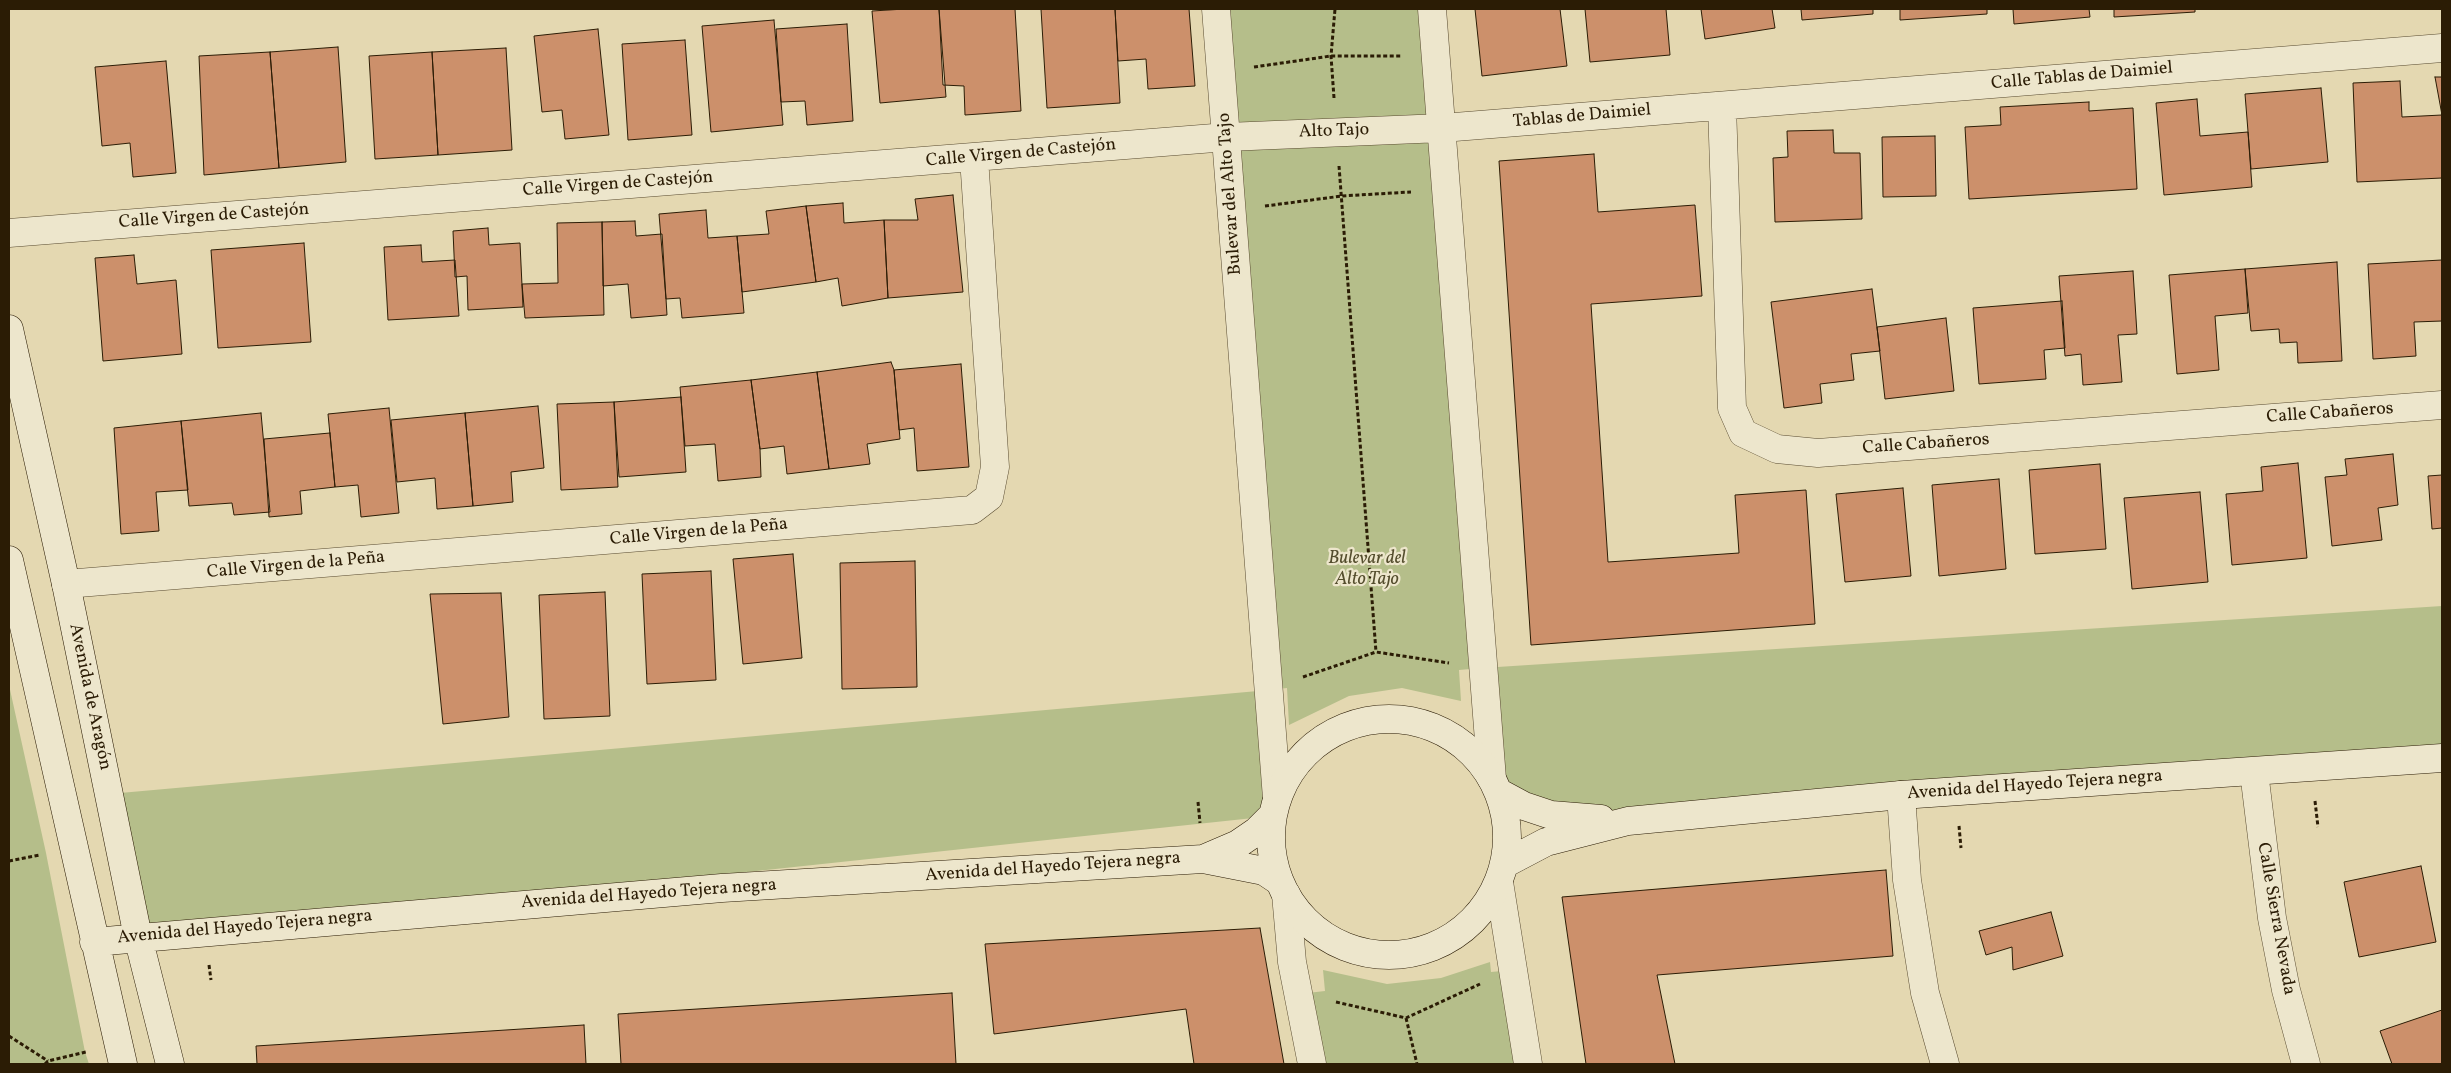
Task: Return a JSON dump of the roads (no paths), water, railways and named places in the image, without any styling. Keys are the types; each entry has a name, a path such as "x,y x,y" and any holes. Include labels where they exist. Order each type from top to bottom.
{"street":[{"name":"Bulevar del Alto Tajo","path":"1216,9 1269,690 1275,807 1272,846 1283,888"},
{"path":"1432,9 1482,668 1495,785 1507,828 1503,872 1513,970 1528,1064"},
{"name":"Calle Tablas de Daimiel","path":"1722,106 2442,48"},
{"name":"Tablas de Daimiel","path":"1442,128 1722,106"},
{"name":"Calle Cabañeros","path":"1722,106 1732,408 1743,433 1778,449 1818,453 2442,405"},
{"name":"Alto Tajo","path":"1227,137 1442,128"},
{"name":"Calle Virgen de Castejón","path":"9,233 1227,137"},
{"name":"Calle Virgen de la Peña","path":"66,584 972,510 989,497 995,467 974,158"},
{"name":"Avenida de Aragón","path":"9,329 66,584 138,937 170,1064"},
{"path":"9,560 123,1064"},
{"path":"1275,807 1293,768 1323,738 1348,726 1378,720 1399,719 1418,722 1452,736 1474,755 1495,785"},
{"name":"Avenida del Hayedo Tejera negra","path":"1503,872 1546,842 1628,821 1901,795 2442,758"},
{"name":"Calle Sierra Nevada","path":"2254,772 2272,918 2286,990 2306,1064"},
{"name":"Avenida del Hayedo Tejera negra","path":"1495,785 1524,806 1551,815 1628,821"},
{"path":"1901,795 1907,880 1925,993 1945,1064"},
{"name":"Avenida del Hayedo Tejera negra","path":"1203,858 1238,844 1257,831 1275,807"},
{"name":"Avenida del Hayedo Tejera negra","path":"94,942 722,888 1203,858 1264,871 1283,888"},
{"path":"1283,888 1297,911 1311,926 1327,937 1357,950 1388,955 1428,949 1452,937 1475,917 1485,905 1503,872"},
{"path":"1283,888 1292,962 1312,1064"}]}
